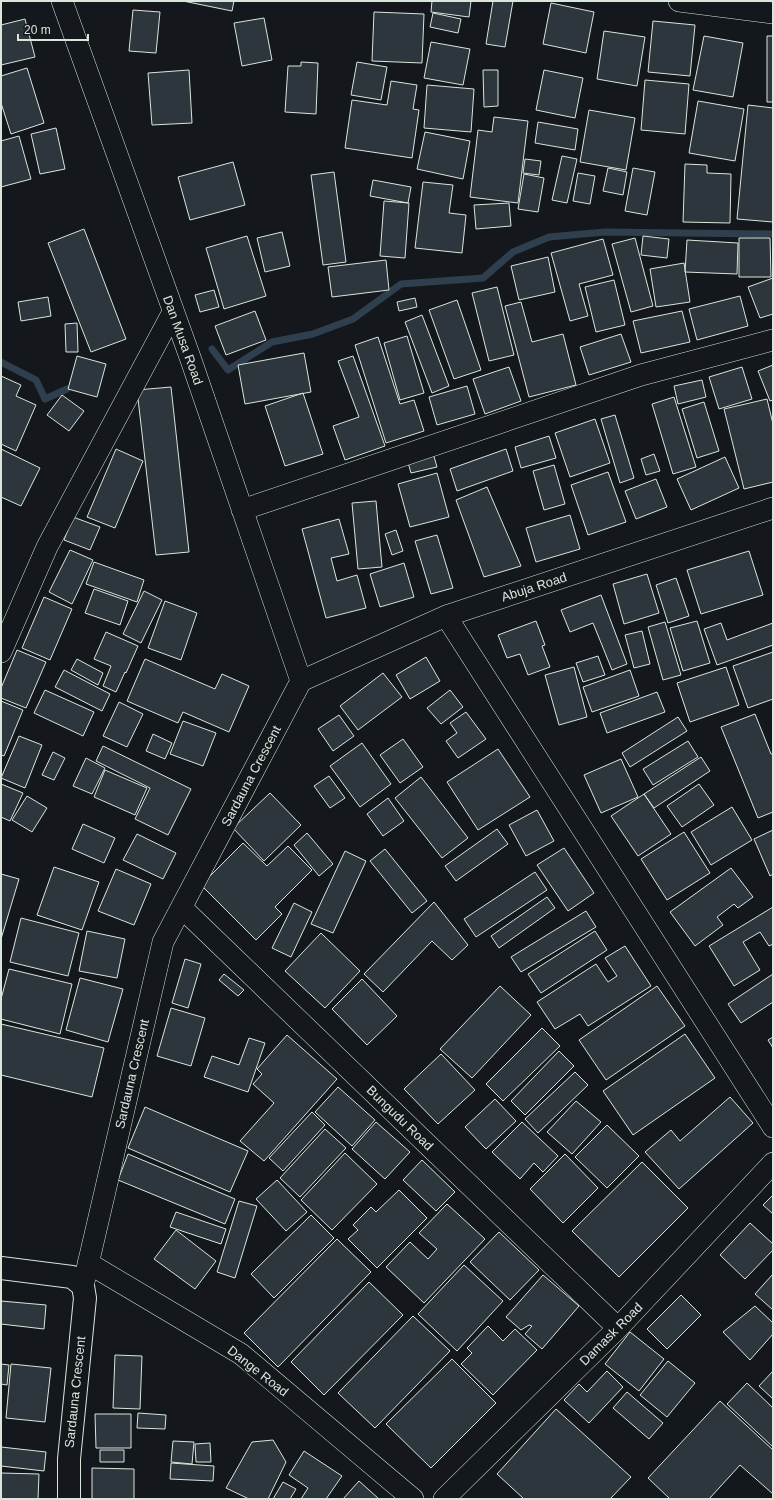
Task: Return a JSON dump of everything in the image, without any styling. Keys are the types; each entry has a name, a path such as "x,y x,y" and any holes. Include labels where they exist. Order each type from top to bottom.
{"street":[{"name":"Dan Musa Road","path":"62,1 173,312 301,681"},
{"path":"680,1 773,13"},
{"path":"1,652 47,547 173,312"},
{"path":"242,510 641,375 773,340"},
{"name":"Abuja Road","path":"301,681 446,616 773,508"},
{"path":"446,616 773,1127"},
{"name":"Sardauna Crescent","path":"69,1499 69,1459 85,1298 83,1286 163,942 301,681"},
{"name":"Bungudu Road","path":"182,908 618,1328"},
{"name":"Damask Road","path":"444,1499 618,1328 773,1164"},
{"name":"Dange Road","path":"88,1263 241,1354 413,1499"},
{"path":"1,1268 72,1277 83,1286"}],"building":[{"path":"183,1 234,1 232,11"},
{"path":"432,1 471,1 469,17 431,12"},
{"path":"493,1 513,1 505,47 486,44"},
{"path":"551,3 594,12 586,53 543,44"},
{"path":"133,10 160,12 156,53 129,51"},
{"path":"374,12 424,14 422,63 372,61"},
{"path":"433,13 461,19 458,33 430,27"},
{"path":"264,18 272,60 242,66 234,23"},
{"path":"25,19 35,57 1,65 1,25"},
{"path":"653,21 695,25 690,76 648,72"},
{"path":"604,31 645,37 637,86 597,79"},
{"path":"704,36 743,43 733,97 693,90"},
{"path":"767,36 773,36 773,102 767,102"},
{"path":"431,42 470,49 463,85 424,78"},
{"path":"301,62 318,63 316,114 285,112 288,66 301,66"},
{"path":"357,62 387,67 381,100 351,95"},
{"path":"27,68 44,123 11,134 1,103 1,76"},
{"path":"189,70 192,123 152,125 148,73"},
{"path":"483,70 498,70 498,106 484,107"},
{"path":"544,70 583,78 575,118 536,110"},
{"path":"645,80 689,84 685,134 641,130"},
{"path":"391,81 417,85 413,109 419,110 412,158 345,148 352,100 387,105"},
{"path":"427,85 474,89 471,132 424,128"},
{"path":"698,101 744,109 735,161 689,153"},
{"path":"748,105 773,108 773,222 737,219"},
{"path":"589,110 635,118 626,170 580,162"},
{"path":"494,117 528,121 518,203 470,197 478,130 492,132"},
{"path":"538,122 578,129 575,150 535,143"},
{"path":"56,128 65,169 40,174 31,134"},
{"path":"425,132 470,141 463,179 417,169"},
{"path":"19,136 31,179 1,187 1,141"},
{"path":"562,156 577,159 567,203 552,200"},
{"path":"525,159 541,161 539,175 523,173"},
{"path":"233,162 245,205 190,220 178,177"},
{"path":"685,164 707,165 707,173 731,174 730,223 683,222"},
{"path":"608,168 627,172 623,195 603,191"},
{"path":"633,168 655,172 647,215 625,211"},
{"path":"334,172 346,262 323,265 311,175"},
{"path":"578,173 595,176 590,204 573,201"},
{"path":"524,174 544,178 538,212 518,209"},
{"path":"373,180 411,187 408,203 370,196"},
{"path":"423,182 453,185 449,213 466,215 462,253 415,248"},
{"path":"384,201 409,203 405,258 380,256"},
{"path":"509,203 511,226 476,229 474,205"},
{"path":"84,229 126,339 91,352 48,243"},
{"path":"282,232 290,266 265,272 257,238"},
{"path":"247,236 266,296 224,309 206,248"},
{"path":"643,236 669,239 667,258 641,255"},
{"path":"635,238 653,306 631,312 612,244"},
{"path":"739,238 770,238 771,277 739,277"},
{"path":"603,239 613,275 579,284 588,316 570,321 551,253"},
{"path":"687,240 738,243 737,274 685,272"},
{"path":"548,257 555,292 519,300 511,266"},
{"path":"386,260 389,290 332,297 328,267"},
{"path":"684,263 690,302 656,307 650,269"},
{"path":"773,278 773,314 760,318 748,287"},
{"path":"614,280 625,325 596,332 585,287"},
{"path":"497,287 514,355 489,361 472,293"},
{"path":"214,290 219,307 200,312 195,295"},
{"path":"740,296 748,326 697,340 689,309"},
{"path":"48,297 51,316 21,321 18,302"},
{"path":"415,298 417,307 399,311 397,302"},
{"path":"457,300 481,370 454,379 429,310"},
{"path":"521,302 532,342 563,334 576,385 529,397 505,306"},
{"path":"255,311 266,340 226,355 215,326"},
{"path":"682,311 690,342 641,353 633,321"},
{"path":"422,315 449,386 432,393 405,322"},
{"path":"77,323 78,352 66,352 65,324"},
{"path":"621,334 631,362 589,375 580,347"},
{"path":"407,336 424,393 400,400 384,343"},
{"path":"378,337 400,404 414,400 424,431 386,443 355,345"},
{"path":"304,353 311,392 245,404 238,365"},
{"path":"77,356 106,364 97,397 68,389"},
{"path":"353,356 385,446 345,460 333,426 359,417 338,361"},
{"path":"773,365 773,400 770,401 758,371"},
{"path":"509,367 521,401 485,414 473,379"},
{"path":"742,367 752,399 719,409 709,377"},
{"path":"1,376 21,385 16,396 36,405 16,451 1,444"},
{"path":"702,380 706,397 678,404 674,386"},
{"path":"467,386 475,414 437,425 429,397"},
{"path":"171,387 189,552 156,555 137,390"},
{"path":"303,393 323,454 285,466 265,406"},
{"path":"62,395 84,411 69,431 47,415"},
{"path":"674,397 696,467 673,474 652,404"},
{"path":"767,399 773,424 773,482 744,489 724,409"},
{"path":"704,402 719,451 697,458 682,409"},
{"path":"615,415 634,478 620,483 601,419"},
{"path":"595,419 610,463 570,477 555,433"},
{"path":"549,436 556,458 521,468 515,447"},
{"path":"1,449 40,468 21,506 1,497"},
{"path":"116,449 143,461 115,528 87,517"},
{"path":"506,449 513,471 457,491 450,469"},
{"path":"433,453 437,467 411,473 407,459"},
{"path":"654,454 660,471 646,475 641,459"},
{"path":"725,457 739,488 691,510 677,479"},
{"path":"554,465 565,504 544,510 533,471"},
{"path":"608,472 626,522 588,535 571,485"},
{"path":"437,473 449,517 410,527 398,484"},
{"path":"656,479 667,507 636,519 625,491"},
{"path":"487,487 521,566 484,577 456,500"},
{"path":"376,501 382,567 358,569 352,503"},
{"path":"570,515 580,549 536,562 526,528"},
{"path":"73,517 100,527 90,550 64,540"},
{"path":"339,519 349,554 331,558 337,581 357,575 366,608 326,618 302,529"},
{"path":"396,530 403,551 392,555 385,534"},
{"path":"437,535 453,588 431,594 415,541"},
{"path":"70,550 93,560 72,604 49,592"},
{"path":"749,551 763,595 701,614 687,570"},
{"path":"94,562 144,580 137,602 86,584"},
{"path":"404,563 414,597 380,607 370,574"},
{"path":"647,574 659,613 624,624 613,584"},
{"path":"676,578 689,616 668,623 656,585"},
{"path":"94,589 128,601 120,625 85,613"},
{"path":"144,591 162,600 141,643 123,634"},
{"path":"601,595 627,664 612,670 593,623 570,632 561,610"},
{"path":"44,597 72,609 50,660 22,648"},
{"path":"165,601 197,613 181,660 148,648"},
{"path":"536,621 545,645 542,646 550,667 528,675 520,654 507,658 498,635"},
{"path":"697,621 710,663 683,671 670,628"},
{"path":"665,622 681,675 663,680 648,627"},
{"path":"721,623 727,640 773,623 773,645 717,665 704,629"},
{"path":"642,631 650,664 634,668 625,635"},
{"path":"106,632 138,646 116,692 103,686 111,666 94,659"},
{"path":"17,650 46,662 26,708 1,698 1,688"},
{"path":"773,652 773,699 748,708 733,666"},
{"path":"598,656 605,675 583,682 576,663"},
{"path":"426,657 440,681 410,699 396,675"},
{"path":"77,659 103,673 98,685 71,670"},
{"path":"145,659 215,689 222,674 249,686 229,732 183,712 178,723 127,701"},
{"path":"574,667 587,717 559,725 545,675"},
{"path":"726,667 739,705 690,722 677,683"},
{"path":"64,670 110,694 102,711 55,687"},
{"path":"630,670 639,696 592,712 583,687"},
{"path":"383,673 402,697 358,730 340,706"},
{"path":"45,690 94,712 83,736 34,713"},
{"path":"450,690 463,707 441,724 427,708"},
{"path":"657,692 665,712 607,733 600,713"},
{"path":"1,701 23,710 4,756 1,755"},
{"path":"119,702 143,714 127,747 103,736"},
{"path":"466,712 486,739 458,758 446,741 457,733 450,723"},
{"path":"755,714 771,754 773,754 773,812 758,818 721,727"},
{"path":"339,715 354,736 333,751 318,729"},
{"path":"678,717 687,731 630,767 622,753"},
{"path":"183,721 216,733 203,766 170,754"},
{"path":"153,734 172,743 165,759 146,751"},
{"path":"19,736 42,745 25,788 1,778"},
{"path":"403,739 423,767 400,783 380,755"},
{"path":"688,741 698,757 653,785 643,769"},
{"path":"362,743 391,784 360,807 330,766"},
{"path":"103,746 191,789 168,835 135,819 150,788 96,761"},
{"path":"498,749 530,797 478,830 447,782"},
{"path":"53,752 65,758 54,780 42,775"},
{"path":"701,757 710,771 654,808 644,794"},
{"path":"86,758 105,768 92,794 73,786"},
{"path":"621,759 638,797 601,813 584,775"},
{"path":"105,770 147,788 135,815 94,797"},
{"path":"329,776 345,798 330,808 314,786"},
{"path":"421,777 468,838 442,858 395,798"},
{"path":"1,784 23,793 10,821 1,817"},
{"path":"699,784 714,805 682,827 667,806"},
{"path":"270,793 301,825 264,861 233,828"},
{"path":"644,794 671,834 638,856 611,816"},
{"path":"27,796 47,808 32,832 12,820"},
{"path":"388,798 404,821 383,836 367,814"},
{"path":"732,807 752,840 711,865 691,832"},
{"path":"537,810 554,841 526,856 509,825"},
{"path":"83,824 115,838 104,863 72,849"},
{"path":"497,829 508,844 456,881 445,866"},
{"path":"773,830 773,874 770,876 754,839"},
{"path":"684,832 710,873 667,900 641,859"},
{"path":"307,833 333,864 319,876 294,845"},
{"path":"137,834 176,853 163,879 123,860"},
{"path":"243,843 267,866 288,846 312,870 275,907 282,914 256,940 201,885"},
{"path":"564,848 594,893 568,911 537,865"},
{"path":"385,849 427,901 412,913 370,861"},
{"path":"345,851 366,861 333,933 311,924"},
{"path":"54,867 99,882 82,930 37,915"},
{"path":"731,868 753,897 738,908 734,904 717,917 723,925 695,946 670,912"},
{"path":"116,869 151,884 134,925 98,911"},
{"path":"535,872 547,890 476,937 464,919"},
{"path":"1,874 19,879 1,939"},
{"path":"547,897 555,908 499,948 491,936"},
{"path":"434,902 468,945 452,960 432,941 383,992 364,974"},
{"path":"294,903 312,912 291,957 272,948"},
{"path":"773,907 773,944 769,946 760,932 743,942 760,970 734,986 709,946"},
{"path":"586,911 596,927 521,972 511,957"},
{"path":"21,918 79,933 68,976 10,962"},
{"path":"87,931 125,939 117,978 79,971"},
{"path":"595,931 607,950 541,993 528,974"},
{"path":"321,933 360,971 325,1008 285,971"},
{"path":"625,946 651,986 588,1026 580,1014 555,1029 537,1002 596,964 608,982 617,976 605,958"},
{"path":"185,959 201,964 188,1008 172,1003"},
{"path":"9,969 72,984 60,1034 1,1019 1,999"},
{"path":"224,974 244,990 238,996 219,980"},
{"path":"773,974 773,1002 741,1023 728,1004"},
{"path":"80,978 123,989 108,1042 66,1030"},
{"path":"362,979 397,1016 367,1045 332,1009"},
{"path":"500,986 531,1015 472,1078 440,1049"},
{"path":"657,986 685,1026 606,1080 579,1040"},
{"path":"171,1008 205,1018 191,1066 157,1056"},
{"path":"1,1024 104,1048 92,1097 1,1075"},
{"path":"542,1028 560,1046 503,1101 486,1084"},
{"path":"685,1034 715,1078 633,1135 603,1091"},
{"path":"287,1035 337,1079 264,1161 240,1141 274,1103 253,1084 262,1074 257,1069"},
{"path":"773,1037 773,1048 768,1040"},
{"path":"249,1038 265,1043 248,1092 204,1077 212,1056 239,1065"},
{"path":"559,1051 574,1066 525,1115 511,1101"},
{"path":"441,1054 475,1090 438,1124 404,1089"},
{"path":"575,1072 588,1085 538,1133 525,1119"},
{"path":"338,1087 375,1120 352,1146 315,1112"},
{"path":"730,1097 753,1123 679,1189 645,1152 671,1130 680,1141"},
{"path":"495,1099 516,1121 486,1149 465,1127"},
{"path":"576,1101 601,1122 572,1154 547,1132"},
{"path":"145,1107 248,1151 230,1192 128,1148"},
{"path":"312,1112 325,1125 283,1171 269,1158"},
{"path":"376,1122 410,1152 385,1179 352,1149"},
{"path":"522,1122 558,1156 543,1172 534,1163 520,1179 492,1152"},
{"path":"607,1125 639,1156 607,1188 575,1157"},
{"path":"325,1129 346,1148 300,1197 280,1178"},
{"path":"345,1153 377,1184 332,1230 301,1200"},
{"path":"128,1154 235,1199 225,1224 118,1180"},
{"path":"565,1154 598,1188 563,1223 530,1189"},
{"path":"422,1160 455,1192 436,1211 403,1180"},
{"path":"642,1162 688,1208 619,1277 572,1231"},
{"path":"277,1180 307,1212 286,1231 256,1199"},
{"path":"399,1190 427,1218 377,1268 348,1239 358,1230 353,1225 371,1207 376,1212"},
{"path":"773,1195 773,1214 763,1205"},
{"path":"239,1201 257,1206 235,1278 217,1272"},
{"path":"447,1204 485,1239 424,1303 386,1267 410,1242 428,1259 437,1249 419,1233"},
{"path":"176,1212 226,1229 221,1244 170,1227"},
{"path":"311,1215 334,1238 274,1298 251,1274"},
{"path":"750,1223 773,1244 773,1250 745,1279 720,1255"},
{"path":"176,1230 216,1261 195,1289 154,1259"},
{"path":"499,1232 539,1270 510,1300 470,1262"},
{"path":"337,1239 371,1272 278,1367 244,1333"},
{"path":"464,1265 503,1301 457,1351 418,1314"},
{"path":"773,1274 773,1310 755,1294"},
{"path":"543,1275 579,1306 542,1349 525,1334 532,1326 529,1325 521,1330 506,1317"},
{"path":"369,1282 403,1315 324,1395 291,1362"},
{"path":"681,1295 701,1315 667,1349 647,1329"},
{"path":"1,1301 46,1305 44,1329 1,1324"},
{"path":"755,1306 773,1323 773,1334 750,1360 723,1332"},
{"path":"413,1316 450,1351 375,1428 338,1393"},
{"path":"488,1326 503,1341 515,1329 537,1350 493,1395 461,1364 472,1353 467,1348"},
{"path":"630,1332 664,1359 639,1391 605,1364"},
{"path":"115,1355 142,1356 140,1409 113,1408"},
{"path":"452,1359 496,1403 431,1468 386,1424"},
{"path":"668,1361 695,1383 667,1417 640,1395"},
{"path":"1,1364 9,1365 7,1385 1,1384"},
{"path":"11,1364 51,1368 45,1422 6,1418"},
{"path":"607,1371 623,1387 589,1423 564,1400 579,1384 587,1392"},
{"path":"773,1371 773,1399 759,1386"},
{"path":"747,1383 773,1408 773,1447 727,1404"},
{"path":"627,1392 663,1423 649,1439 613,1408"},
{"path":"720,1401 773,1450 773,1494 740,1465 709,1499 670,1499 648,1478"},
{"path":"556,1409 631,1477 610,1499 524,1499 497,1474"},
{"path":"138,1413 166,1415 165,1429 137,1428"},
{"path":"95,1414 131,1414 131,1448 96,1448"},
{"path":"273,1440 286,1462 268,1499 249,1499 226,1488 252,1442"},
{"path":"173,1441 194,1442 192,1464 171,1462"},
{"path":"210,1443 211,1462 196,1462 195,1444"},
{"path":"1,1447 46,1452 44,1471 1,1466"},
{"path":"100,1450 124,1450 124,1462 100,1462"},
{"path":"304,1451 342,1476 326,1499 301,1499 308,1488 289,1475"},
{"path":"171,1463 214,1466 213,1481 170,1479"},
{"path":"92,1468 134,1469 134,1499 92,1499"},
{"path":"1,1473 39,1474 38,1499 1,1499"},
{"path":"359,1481 379,1499 343,1499"},
{"path":"283,1482 296,1489 290,1499 273,1499"}],"waterway":[{"path":"212,349 228,370 272,342 313,334 353,319 401,284 483,278 513,252 549,237 605,232 773,234"},
{"path":"1,362 36,380 45,399 67,389"}]}
